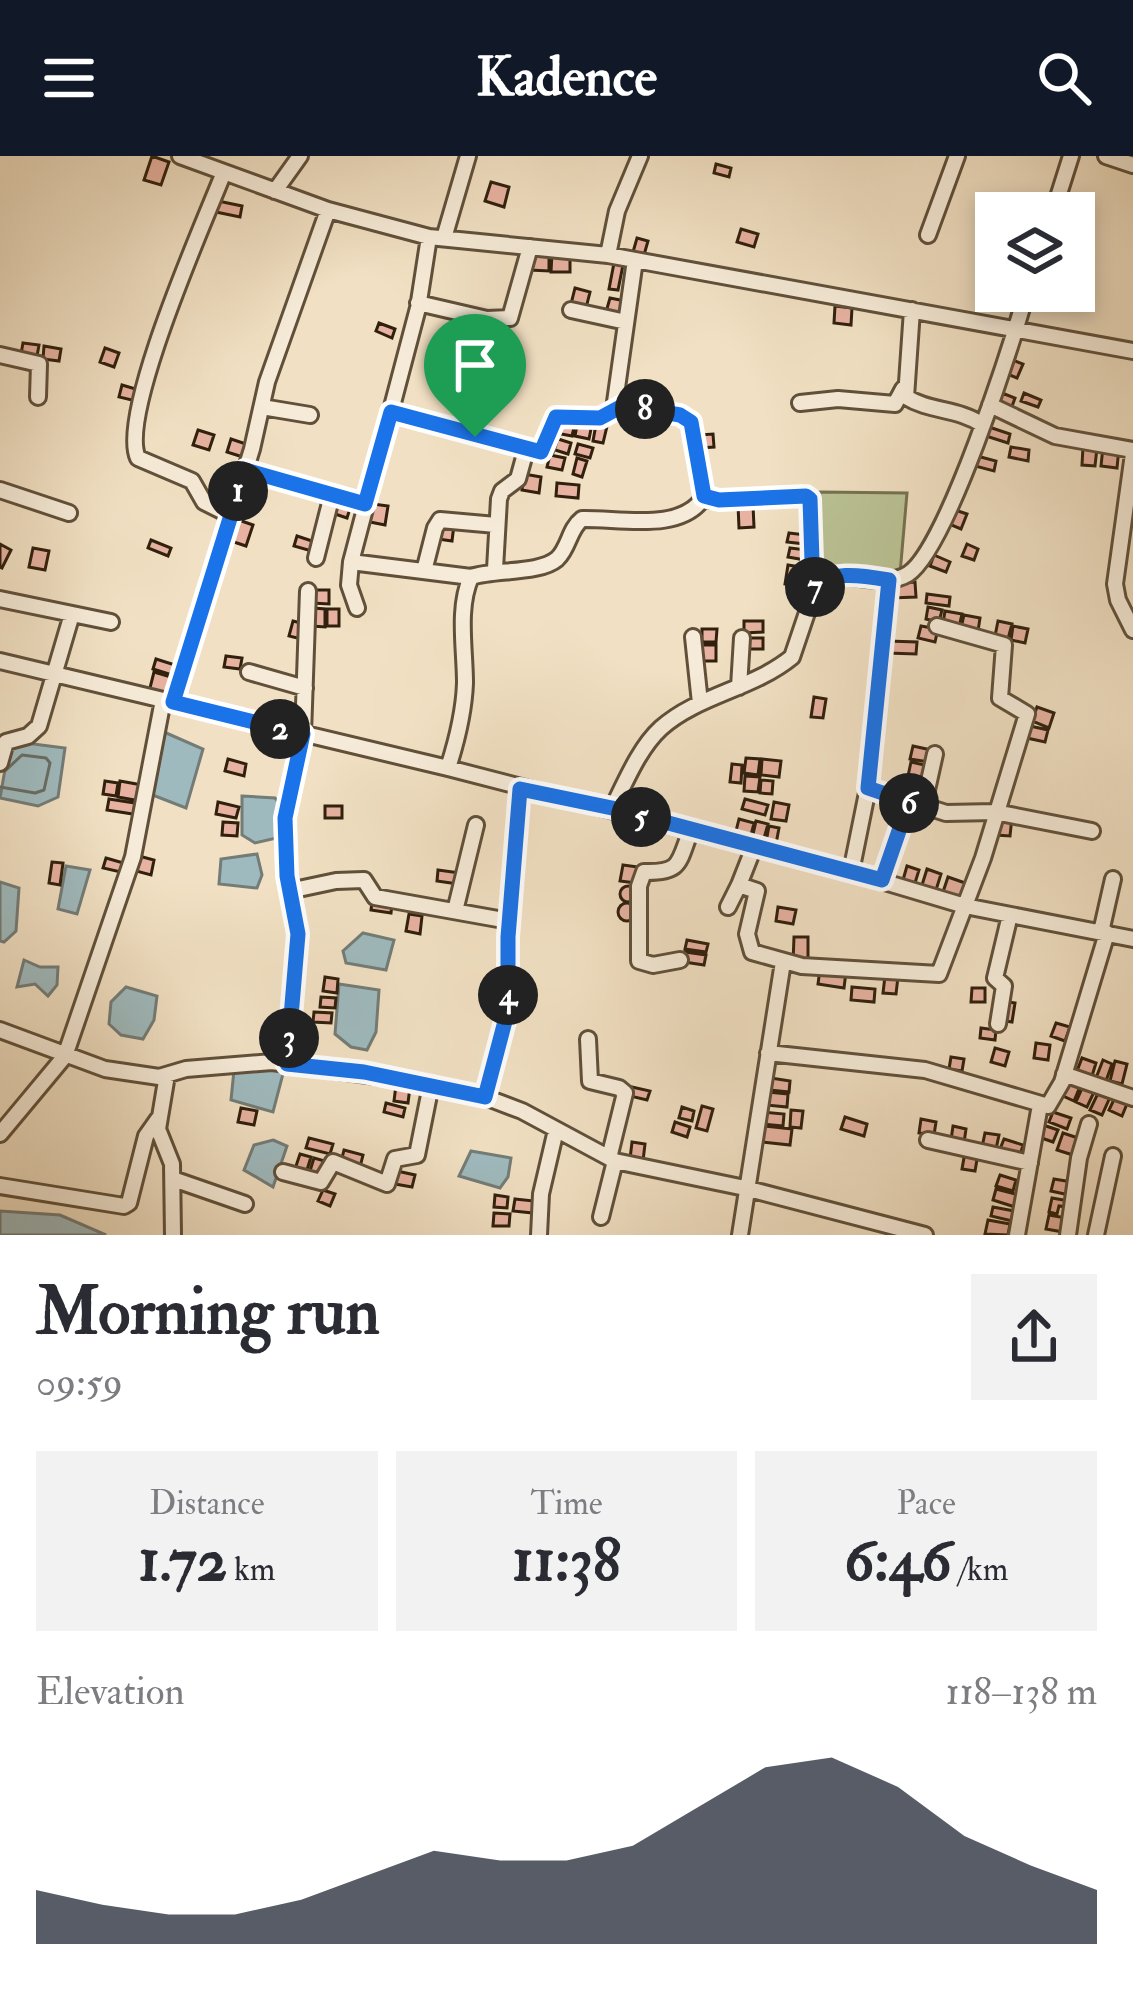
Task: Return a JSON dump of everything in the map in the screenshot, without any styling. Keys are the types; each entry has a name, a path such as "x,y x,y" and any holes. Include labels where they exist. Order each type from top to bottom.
{"street":[{"path":"180,156 328,210 437,238 608,255 1133,351"},
{"path":"275,191 300,156"},
{"path":"357,608 349,585 350,562 418,303 468,156"},
{"path":"608,255 617,212 640,156"},
{"path":"928,235 956,156"},
{"path":"1060,192 1072,156"},
{"path":"1106,156 1133,165"},
{"path":"224,172 159,340 132,441 138,458 192,482 204,502 230,515"},
{"path":"0,1134 65,1056 133,857 168,701 328,210"},
{"path":"418,303 487,319 509,318 530,247"},
{"path":"614,409 635,260"},
{"path":"571,310 626,322"},
{"path":"800,403 895,404 904,384 912,310"},
{"path":"612,808 654,735 700,703 792,657 817,583 831,577 902,578 922,563 990,404 1021,312"},
{"path":"0,355 39,364 38,397"},
{"path":"904,384 911,401 963,411 982,424"},
{"path":"990,404 1055,436 1133,452 1115,584 1133,630"},
{"path":"350,562 471,577 495,569 526,569 550,564 565,549 573,526 581,519 678,517 696,510 704,496 691,422 680,415 624,405 600,418 556,417 544,451 391,412"},
{"path":"262,407 310,415"},
{"path":"495,569 502,491 518,478 526,450"},
{"path":"245,470 365,504"},
{"path":"0,490 69,513"},
{"path":"316,558 332,495"},
{"path":"704,496 810,499 813,592"},
{"path":"424,572 440,520 496,525"},
{"path":"448,769 459,734 465,685 466,592 471,577"},
{"path":"850,872 868,788 889,580"},
{"path":"1115,584 1133,586"},
{"path":"287,1064 298,934 289,891 285,818 303,734 308,591"},
{"path":"0,599 111,622"},
{"path":"0,763 7,742 36,731 72,614"},
{"path":"740,885 757,891 748,947 783,962 939,974 1026,711 1000,698 1004,645 938,626"},
{"path":"694,638 700,703"},
{"path":"739,687 742,638"},
{"path":"0,661 612,808 965,906 1133,939"},
{"path":"249,672 305,688"},
{"path":"882,880 935,754"},
{"path":"868,788 946,813 995,812 1092,831"},
{"path":"485,1097 508,1010 509,921 520,789"},
{"path":"455,911 476,825"},
{"path":"680,960 653,965 639,961 639,886 644,872 667,873 675,868 691,830"},
{"path":"728,908 754,847"},
{"path":"768,1053 925,1070 1040,1105 1052,1104 1104,933 1113,879"},
{"path":"289,891 364,880 375,897 509,921"},
{"path":"998,1024 1004,986 995,978 994,968 1010,915"},
{"path":"740,1235 783,962"},
{"path":"0,1030 105,1069 159,1077 186,1069 287,1064 431,1084 485,1097 612,1160 745,1188 925,1235"},
{"path":"588,1039 590,1081 625,1093 601,1217"},
{"path":"1064,1074 1133,1098"},
{"path":"0,1186 124,1206 146,1136 158,1119 167,1075"},
{"path":"283,1172 321,1182 333,1162 387,1184 394,1159 417,1154 431,1084"},
{"path":"1017,1235 1040,1105"},
{"path":"158,1119 173,1180 173,1235"},
{"path":"1068,1235 1089,1124"},
{"path":"539,1235 541,1194 556,1130"},
{"path":"928,1139 1030,1163"},
{"path":"1096,1235 1113,1156"},
{"path":"173,1180 245,1204"}],"green space":[{"path":"820,492 907,493 900,574 820,580 815,538"}],"water":[{"path":"164,732 203,749 186,808 150,794"},
{"path":"10,741 65,748 58,797 38,806 0,798"},
{"path":"242,796 275,798 287,813 285,836 255,843 242,835"},
{"path":"257,854 262,875 257,888 219,884 221,859"},
{"path":"66,866 90,870 77,914 58,909"},
{"path":"0,882 19,888 16,931 4,942 0,941"},
{"path":"363,933 394,940 386,970 346,963 343,951"},
{"path":"24,960 40,967 58,967 57,985 48,996 35,984 17,987"},
{"path":"339,984 379,990 376,1032 367,1050 351,1047 335,1034"},
{"path":"126,987 157,996 154,1020 143,1039 121,1035 109,1024 111,1002"},
{"path":"274,1066 284,1070 273,1112 231,1100 234,1070"},
{"path":"273,1140 287,1146 273,1187 244,1170 254,1145"},
{"path":"471,1151 511,1158 508,1177 500,1188 459,1176"},
{"path":"0,1211 60,1215 106,1235 0,1235"}],"building":[{"path":"152,156 169,162 161,185 144,180"},
{"path":"716,164 731,168 729,177 714,173"},
{"path":"491,182 509,187 504,207 485,201"},
{"path":"218,201 242,206 240,217 216,212"},
{"path":"741,229 758,234 754,247 737,242"},
{"path":"637,238 648,241 644,255 633,252"},
{"path":"531,251 549,252 549,271 530,270"},
{"path":"552,253 570,254 570,272 551,272"},
{"path":"614,263 623,265 618,290 609,289"},
{"path":"575,288 590,292 586,308 571,304"},
{"path":"610,298 630,302 626,316 606,312"},
{"path":"835,306 852,308 851,325 834,323"},
{"path":"379,323 395,329 392,338 376,331"},
{"path":"23,343 39,345 37,356 21,354"},
{"path":"44,346 61,349 59,361 43,359"},
{"path":"105,348 119,353 114,367 100,362"},
{"path":"1012,360 1023,364 1017,378 1007,374"},
{"path":"122,385 139,390 136,401 119,397"},
{"path":"1002,393 1015,398 1011,409 998,403"},
{"path":"1024,393 1041,400 1038,407 1021,401"},
{"path":"468,408 478,411 475,424 465,422"},
{"path":"559,419 575,423 572,436 556,433"},
{"path":"597,419 608,422 603,443 593,441"},
{"path":"578,420 592,424 589,439 575,436"},
{"path":"989,427 1010,434 1008,443 986,436"},
{"path":"198,430 214,435 209,450 193,445"},
{"path":"713,434 714,447 700,448 700,435"},
{"path":"555,438 571,443 568,454 552,449"},
{"path":"231,439 249,445 246,458 227,452"},
{"path":"578,444 593,448 590,458 575,454"},
{"path":"1011,447 1029,450 1028,461 1009,457"},
{"path":"1083,447 1097,448 1095,466 1082,465"},
{"path":"1103,447 1119,448 1117,468 1101,466"},
{"path":"550,455 565,458 562,470 547,467"},
{"path":"977,456 996,461 994,471 975,466"},
{"path":"577,458 587,461 582,477 573,474"},
{"path":"524,474 541,477 539,493 522,490"},
{"path":"557,483 579,485 578,498 556,496"},
{"path":"336,500 351,505 347,518 332,513"},
{"path":"373,504 388,506 385,525 370,522"},
{"path":"738,505 753,505 754,527 739,528"},
{"path":"955,510 967,514 961,529 949,524"},
{"path":"236,519 253,525 246,546 228,540"},
{"path":"440,523 454,525 452,541 438,539"},
{"path":"789,533 806,535 805,544 787,542"},
{"path":"297,536 318,543 315,552 294,546"},
{"path":"151,540 171,548 168,556 148,548"},
{"path":"0,544 11,550 2,568 0,567"},
{"path":"967,544 978,549 974,560 962,556"},
{"path":"33,548 49,551 45,570 29,567"},
{"path":"790,548 807,550 805,560 788,557"},
{"path":"934,555 950,562 946,572 930,566"},
{"path":"788,565 807,568 804,587 785,584"},
{"path":"915,582 916,597 891,598 890,584"},
{"path":"312,590 329,590 329,604 312,603"},
{"path":"927,594 950,597 949,606 926,603"},
{"path":"928,607 942,610 939,622 926,619"},
{"path":"313,608 325,609 325,627 312,626"},
{"path":"327,609 339,609 339,626 327,626"},
{"path":"945,611 962,614 959,627 943,623"},
{"path":"964,615 980,618 978,631 961,628"},
{"path":"293,621 305,624 301,639 289,636"},
{"path":"744,621 763,621 763,632 744,633"},
{"path":"998,621 1012,624 1008,639 995,636"},
{"path":"921,626 938,629 935,642 918,638"},
{"path":"1013,626 1028,629 1025,643 1011,640"},
{"path":"702,629 717,629 716,642 702,642"},
{"path":"746,638 763,638 763,649 746,649"},
{"path":"887,641 917,642 916,654 887,653"},
{"path":"698,645 716,645 716,661 698,661"},
{"path":"226,656 242,658 240,669 224,667"},
{"path":"156,659 175,665 172,675 153,669"},
{"path":"154,672 171,677 166,696 149,692"},
{"path":"814,697 826,699 823,718 811,717"},
{"path":"1037,707 1054,713 1049,728 1032,721"},
{"path":"1030,726 1048,730 1045,742 1027,738"},
{"path":"913,746 931,750 929,762 910,759"},
{"path":"746,758 760,759 758,775 744,773"},
{"path":"228,759 246,764 244,776 225,771"},
{"path":"762,759 781,761 779,777 761,775"},
{"path":"911,762 929,766 926,780 908,776"},
{"path":"732,764 742,765 741,783 730,782"},
{"path":"745,776 760,777 758,792 744,791"},
{"path":"761,780 773,781 772,794 760,793"},
{"path":"105,781 118,783 116,796 103,794"},
{"path":"120,781 142,785 140,801 118,797"},
{"path":"109,799 141,804 139,815 107,810"},
{"path":"745,799 768,805 765,815 742,809"},
{"path":"218,802 239,807 236,818 216,814"},
{"path":"774,802 789,805 786,821 771,819"},
{"path":"325,806 342,806 342,818 325,818"},
{"path":"998,816 1012,817 1010,836 996,835"},
{"path":"739,819 754,823 750,839 735,835"},
{"path":"756,821 768,824 763,842 752,839"},
{"path":"223,822 238,823 237,836 222,835"},
{"path":"769,826 779,828 776,844 766,842"},
{"path":"139,856 154,860 151,875 136,871"},
{"path":"106,858 127,864 125,873 103,868"},
{"path":"52,862 63,863 60,885 49,883"},
{"path":"623,865 638,867 636,883 620,881"},
{"path":"907,866 919,870 915,883 903,880"},
{"path":"927,869 941,874 936,890 922,885"},
{"path":"438,870 460,873 458,884 437,881"},
{"path":"948,877 968,884 963,898 943,892"},
{"path":"628,886 636,894 628,902 620,894"},
{"path":"372,902 392,905 391,913 371,910"},
{"path":"627,903 636,912 627,921 618,912"},
{"path":"778,907 796,910 793,924 776,921"},
{"path":"409,914 422,916 420,934 406,931"},
{"path":"794,937 808,937 808,963 793,963"},
{"path":"687,940 708,944 706,952 685,949"},
{"path":"685,952 706,955 704,965 684,962"},
{"path":"820,969 846,972 844,988 818,984"},
{"path":"885,976 898,977 896,994 883,993"},
{"path":"325,977 338,979 337,993 323,991"},
{"path":"852,987 875,989 874,1002 851,1000"},
{"path":"972,988 985,988 985,1002 971,1002"},
{"path":"321,997 336,998 335,1008 320,1007"},
{"path":"1002,1001 1015,1003 1012,1022 999,1020"},
{"path":"314,1012 332,1013 331,1023 313,1022"},
{"path":"1056,1023 1070,1027 1065,1041 1051,1036"},
{"path":"981,1028 996,1030 995,1040 980,1038"},
{"path":"1036,1043 1050,1045 1048,1060 1034,1058"},
{"path":"995,1048 1009,1052 1005,1066 991,1062"},
{"path":"951,1057 964,1059 962,1071 949,1069"},
{"path":"1082,1058 1096,1063 1092,1076 1077,1071"},
{"path":"1103,1060 1112,1064 1106,1081 1096,1078"},
{"path":"1115,1061 1127,1064 1122,1084 1110,1081"},
{"path":"771,1078 790,1081 789,1092 770,1090"},
{"path":"1069,1078 1081,1084 1074,1101 1061,1095"},
{"path":"1084,1084 1095,1090 1087,1107 1076,1102"},
{"path":"396,1085 410,1087 408,1103 394,1101"},
{"path":"632,1087 650,1091 647,1100 630,1096"},
{"path":"1100,1089 1111,1095 1102,1115 1090,1110"},
{"path":"767,1092 788,1094 787,1107 766,1105"},
{"path":"1117,1093 1129,1099 1122,1116 1109,1110"},
{"path":"386,1103 405,1108 403,1117 384,1112"},
{"path":"702,1106 713,1109 707,1131 696,1128"},
{"path":"682,1107 694,1111 692,1121 679,1118"},
{"path":"241,1108 257,1111 254,1125 238,1122"},
{"path":"791,1110 803,1111 801,1128 790,1127"},
{"path":"762,1112 784,1114 783,1126 761,1124"},
{"path":"1053,1112 1071,1118 1067,1129 1049,1122"},
{"path":"845,1117 867,1124 864,1136 841,1129"},
{"path":"921,1119 936,1122 934,1135 919,1133"},
{"path":"675,1122 690,1127 687,1137 672,1132"},
{"path":"1040,1124 1058,1130 1053,1142 1036,1136"},
{"path":"756,1125 792,1129 790,1145 754,1141"},
{"path":"953,1126 966,1129 964,1143 951,1140"},
{"path":"985,1133 999,1135 996,1149 982,1147"},
{"path":"1063,1133 1078,1138 1073,1155 1057,1150"},
{"path":"309,1138 333,1144 330,1154 306,1148"},
{"path":"1004,1139 1023,1145 1020,1156 1000,1149"},
{"path":"632,1142 645,1144 643,1161 630,1159"},
{"path":"344,1150 363,1155 360,1167 341,1162"},
{"path":"965,1152 978,1154 975,1171 962,1169"},
{"path":"300,1154 311,1157 306,1173 295,1169"},
{"path":"314,1158 328,1162 323,1179 309,1174"},
{"path":"397,1171 415,1175 412,1187 395,1184"},
{"path":"1000,1175 1016,1180 1013,1191 996,1186"},
{"path":"1054,1179 1072,1182 1069,1195 1051,1191"},
{"path":"996,1189 1019,1195 1015,1207 993,1200"},
{"path":"323,1190 335,1194 330,1206 318,1201"},
{"path":"495,1195 508,1197 507,1208 494,1207"},
{"path":"1052,1198 1069,1201 1067,1207 1059,1206 1057,1214 1049,1212"},
{"path":"515,1199 534,1201 533,1213 513,1211"},
{"path":"993,1207 1014,1211 1012,1221 991,1216"},
{"path":"494,1213 510,1214 509,1226 493,1226"},
{"path":"1049,1215 1066,1218 1063,1232 1046,1229"},
{"path":"988,1220 1010,1224 1008,1235 985,1234"}],"route":[{"path":"624,405 667,412 691,422 704,496 712,500 810,499 813,592 817,583 831,577 889,580 868,788 909,802 882,880 612,808 520,789 508,937 508,1010 485,1097 364,1072 287,1064 298,934 287,876 285,818 303,734 173,702 245,470 365,504 391,412 475,437 541,452 556,417 600,418 624,405"}]}
